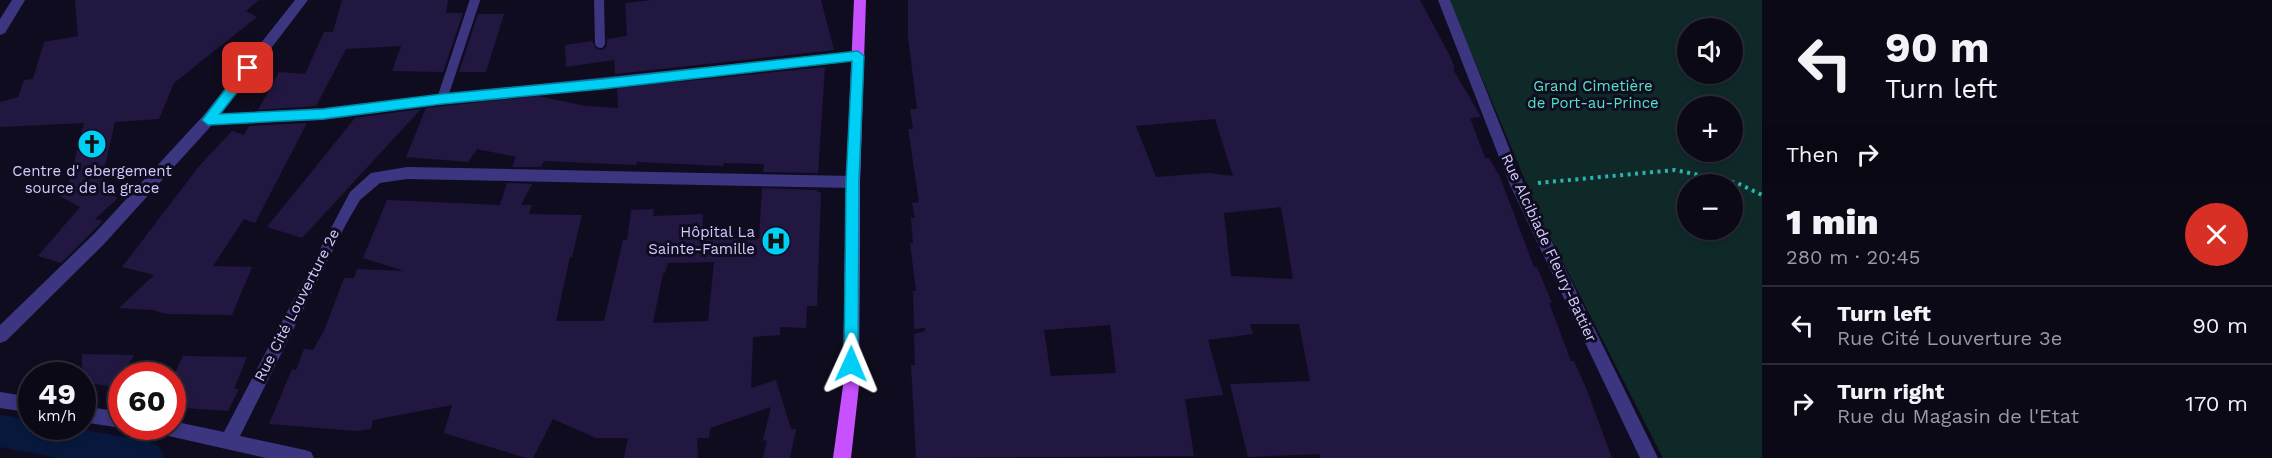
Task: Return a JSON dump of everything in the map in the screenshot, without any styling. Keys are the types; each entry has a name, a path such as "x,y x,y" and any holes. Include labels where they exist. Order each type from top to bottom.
{"main road":[{"path":"842,458 851,386 853,182 860,0"}],"street":[{"path":"0,30 19,0"},
{"path":"0,336 99,239 208,120 302,0"},
{"name":"Rue Alcibiade Fleury-Battier","path":"1444,0 1517,185 1649,458"},
{"path":"208,120 323,114 442,99 858,56"},
{"name":"Rue Cité Louverture 2e","path":"228,441 341,220 355,196 376,177 407,173 853,182"},
{"path":"0,400 18,403"},
{"path":"186,432 305,458"}],"lane":[{"path":"442,99 475,0"},
{"path":"599,0 600,43"}],"path":[{"path":"1517,185 1675,170 1737,183 1762,195"}],"green space":[{"name":"Grand Cimetière de Port-au-Prince","path":"1449,0 1762,0 1762,458 1663,458 1544,225"}],"building":[{"path":"75,0 259,0 246,11 257,17 174,83 159,119 115,122 100,188 118,198 95,219 103,221 61,263 38,256 80,207 59,196 68,187 84,123 0,127 0,102 18,97 24,80 33,79 44,42 78,36"},
{"path":"342,0 448,0 446,13 463,13 443,72 392,71 401,46 346,49 316,106 258,110 279,72 305,74 324,32 333,32"},
{"path":"652,0 821,0 834,50 615,74 614,60 566,67 565,45 592,41 596,49 603,50 607,46 607,39 627,36 625,3"},
{"path":"908,0 1420,0 1450,56 1455,69 1453,69 1481,117 1470,118 1485,158 1489,158 1500,177 1534,267 1537,267 1552,303 1549,303 1571,361 1574,361 1586,388 1612,458 1320,458 1320,454 1248,457 1230,384 1310,381 1299,324 1250,324 1253,334 1208,340 1223,395 1185,399 1194,456 916,458 911,365 915,365 914,334 925,331 925,328 914,329 913,291 916,291 910,243 913,243 911,218 915,218 912,203 919,202 908,129 913,129 910,109 917,109 908,37","holes":["1215,119 1233,176 1209,173 1156,177 1136,126","1281,207 1293,279 1231,276 1224,213","1110,325 1116,373 1051,376 1044,330"]},
{"path":"478,14 504,14 486,72 459,72"},
{"path":"825,67 818,173 763,172 764,164 724,163 723,166 544,161 541,167 512,167 516,157 477,149 468,162 406,157 426,108 538,96 586,106 618,108 617,88"},
{"path":"421,109 302,238 267,227 355,118"},
{"path":"307,123 255,223 244,219 213,266 252,267 232,315 166,314 153,310 119,308 154,275 122,267 200,165 232,131 244,135 249,126"},
{"path":"507,183 532,184 521,205 532,205 529,214 582,215 556,321 604,321 623,240 627,240 631,210 654,209 653,216 703,214 702,239 759,239 762,188 821,192 817,306 807,306 806,328 780,327 780,335 753,337 751,388 776,380 791,429 796,429 790,458 763,458 767,441 763,440 771,407 710,428 709,438 697,438 698,458 624,458 628,438 596,438 553,419 533,458 526,458 444,433 452,405 373,420 371,429 356,431 269,424 292,369 296,370 304,349 313,350 324,331 344,278 354,278 357,269 404,271 363,258 387,200 500,205","holes":["714,262 708,321 653,323 663,273 668,263"]},
{"path":"82,354 134,355 130,362 108,362 108,386 96,384 96,362 82,362"},
{"path":"183,356 247,357 234,389 239,389 228,411 186,408 186,362 180,362"}],"waterway":[{"path":"0,431 147,458"}],"place":[{"name":"Centre d' ebergement source de la grace","path":"92,144"},
{"name":"Hôpital La Sainte-Famille","path":"776,241"}],"route":[{"path":"248,68 208,120 323,114 442,99 858,56 853,182 851,364"}]}
